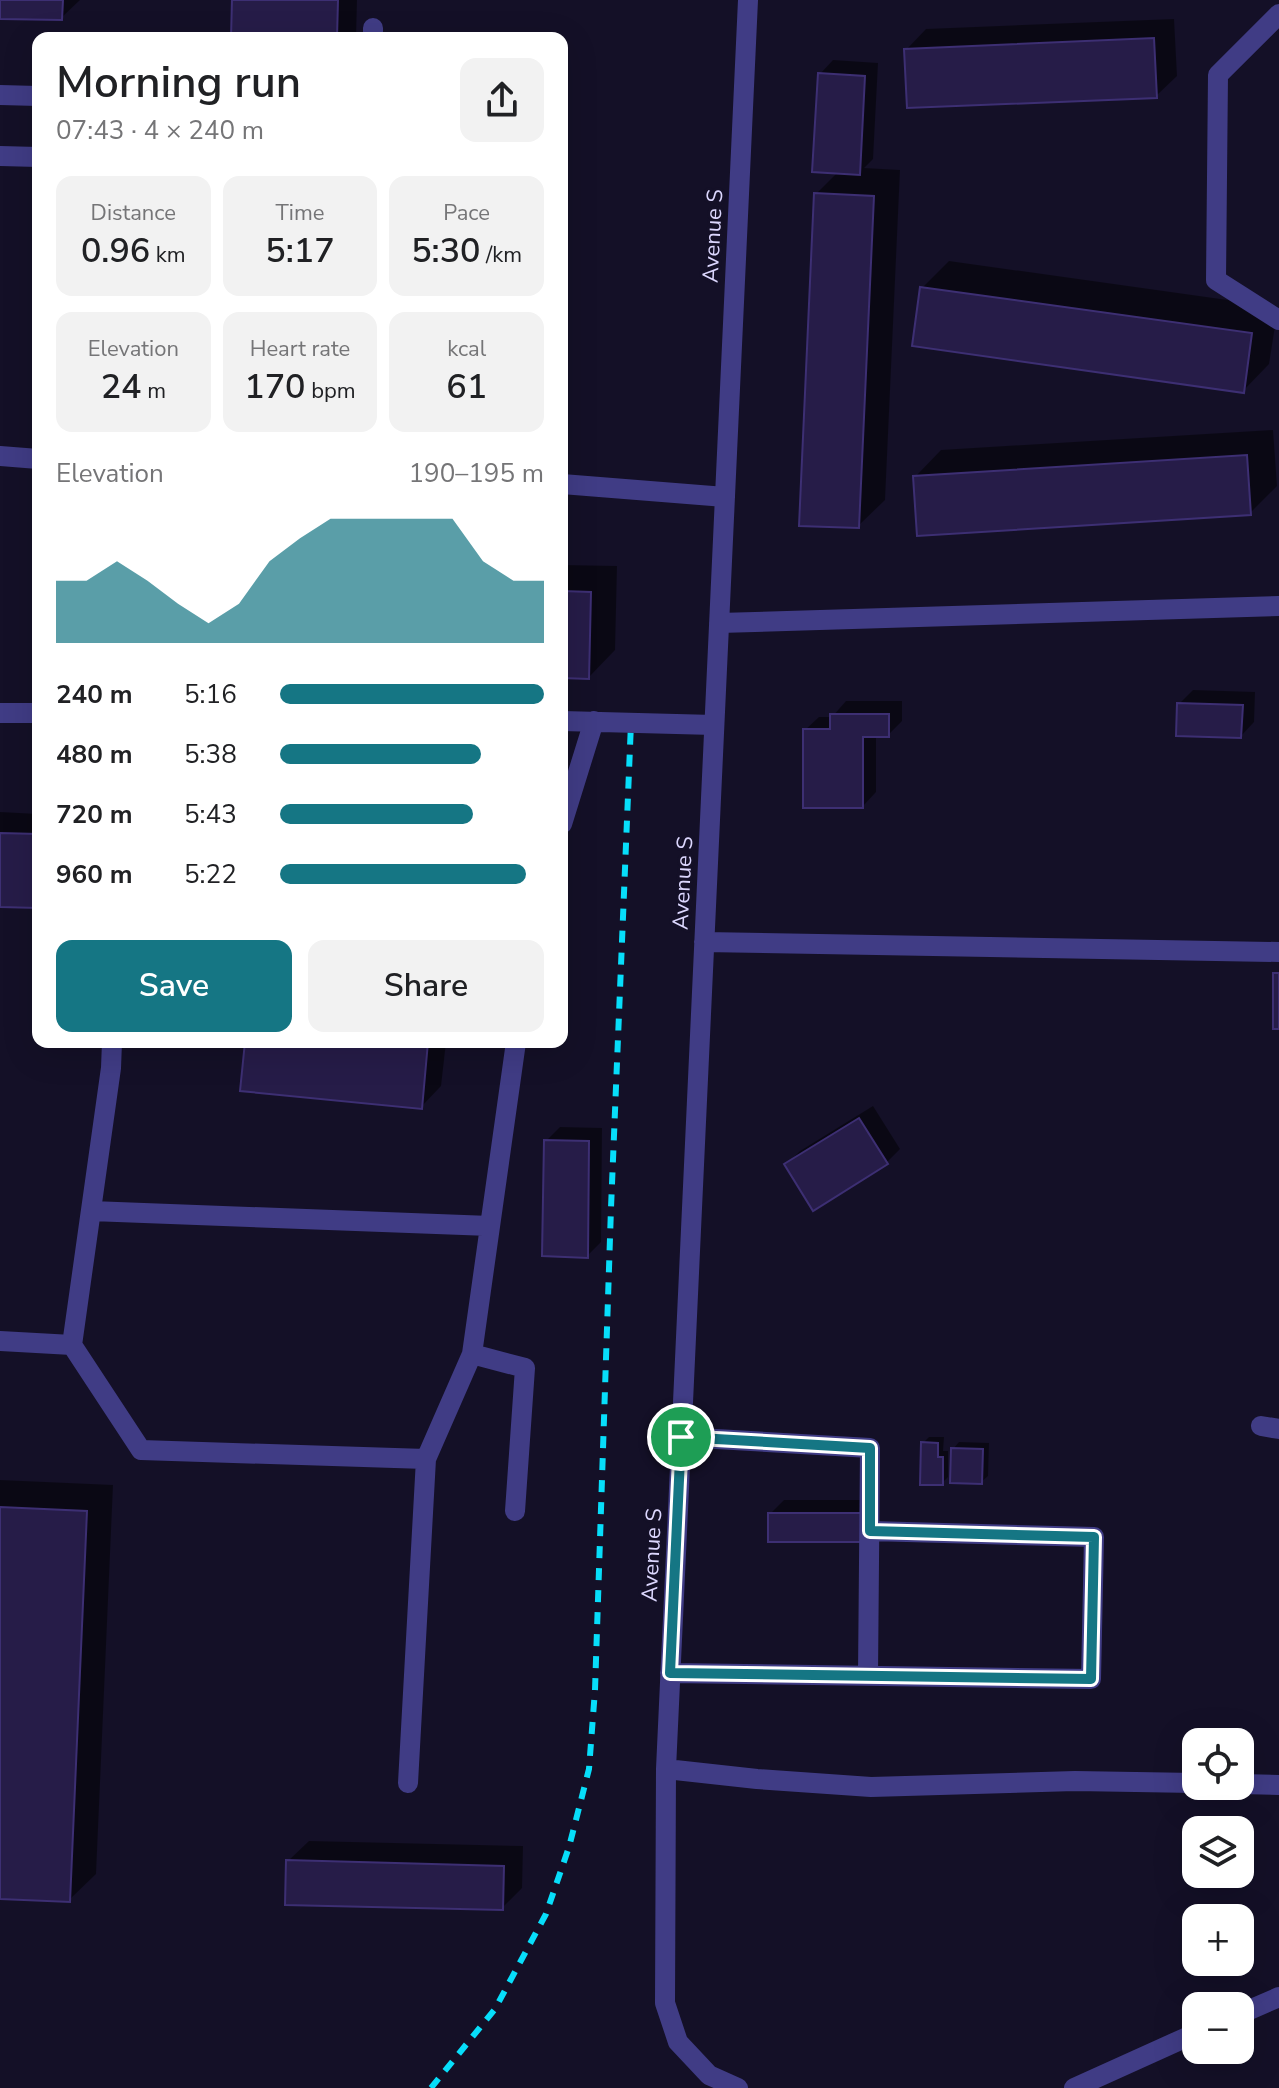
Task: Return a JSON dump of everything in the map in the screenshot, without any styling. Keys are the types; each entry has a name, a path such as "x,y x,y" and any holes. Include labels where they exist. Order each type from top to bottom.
{"street":[{"name":"Avenue S","path":"738,2088 709,2075 678,2042 665,2003 666,1769 748,0"},
{"path":"1279,14 1218,75 1216,265 1216,280 1279,320"},
{"path":"0,95 32,96"},
{"path":"0,156 32,157"},
{"path":"0,456 32,459"},
{"path":"568,484 725,497"},
{"path":"719,623 1279,606"},
{"path":"0,713 32,713"},
{"path":"568,721 714,725"},
{"path":"568,805 594,721"},
{"path":"704,942 1279,952"},
{"path":"112,1048 72,1345 141,1450 426,1459"},
{"path":"408,1783 426,1459 472,1354 515,1048"},
{"path":"91,1211 490,1226"},
{"path":"0,1341 72,1345"},
{"path":"472,1354 525,1368 515,1511"},
{"path":"681,1437 870,1448 868,1676"},
{"path":"670,1673 1091,1679 1094,1537 870,1531"},
{"path":"666,1769 871,1787 1075,1781 1182,1783"},
{"path":"1254,1784 1279,1785"},
{"path":"1254,2008 1279,1997"},
{"path":"1074,2088 1182,2039"}],"building":[{"path":"0,0 63,0 62,20 0,19"},
{"path":"232,0 338,0 337,32 231,32"},
{"path":"1154,38 1157,98 907,108 904,49"},
{"path":"818,73 865,76 860,175 812,172"},
{"path":"814,193 874,196 859,528 799,526"},
{"path":"920,287 1252,333 1244,393 912,346"},
{"path":"1247,455 1251,515 917,536 913,476"},
{"path":"568,591 591,592 589,679 568,678"},
{"path":"1177,703 1243,705 1241,738 1176,736"},
{"path":"830,714 889,714 889,737 863,737 863,808 803,808 803,729 830,729"},
{"path":"0,833 32,834 32,908 0,907"},
{"path":"1273,973 1279,973 1279,1029 1273,1029"},
{"path":"244,1048 427,1048 422,1109 240,1091"},
{"path":"859,1118 888,1164 813,1211 784,1164"},
{"path":"544,1140 589,1141 588,1258 542,1256"},
{"path":"921,1442 938,1443 938,1457 943,1457 943,1485 920,1485"},
{"path":"951,1448 983,1449 982,1484 950,1483"},
{"path":"0,1507 87,1511 70,1902 0,1899"},
{"path":"768,1513 861,1513 861,1542 768,1542"},
{"path":"286,1860 504,1866 503,1910 285,1905"}],"railway":[{"path":"431,2088 495,2009 546,1914 569,1847 589,1769 595,1690 631,723"}],"route":[{"path":"681,1437 870,1448 870,1531 1094,1537 1091,1679 670,1673 681,1437"}]}
